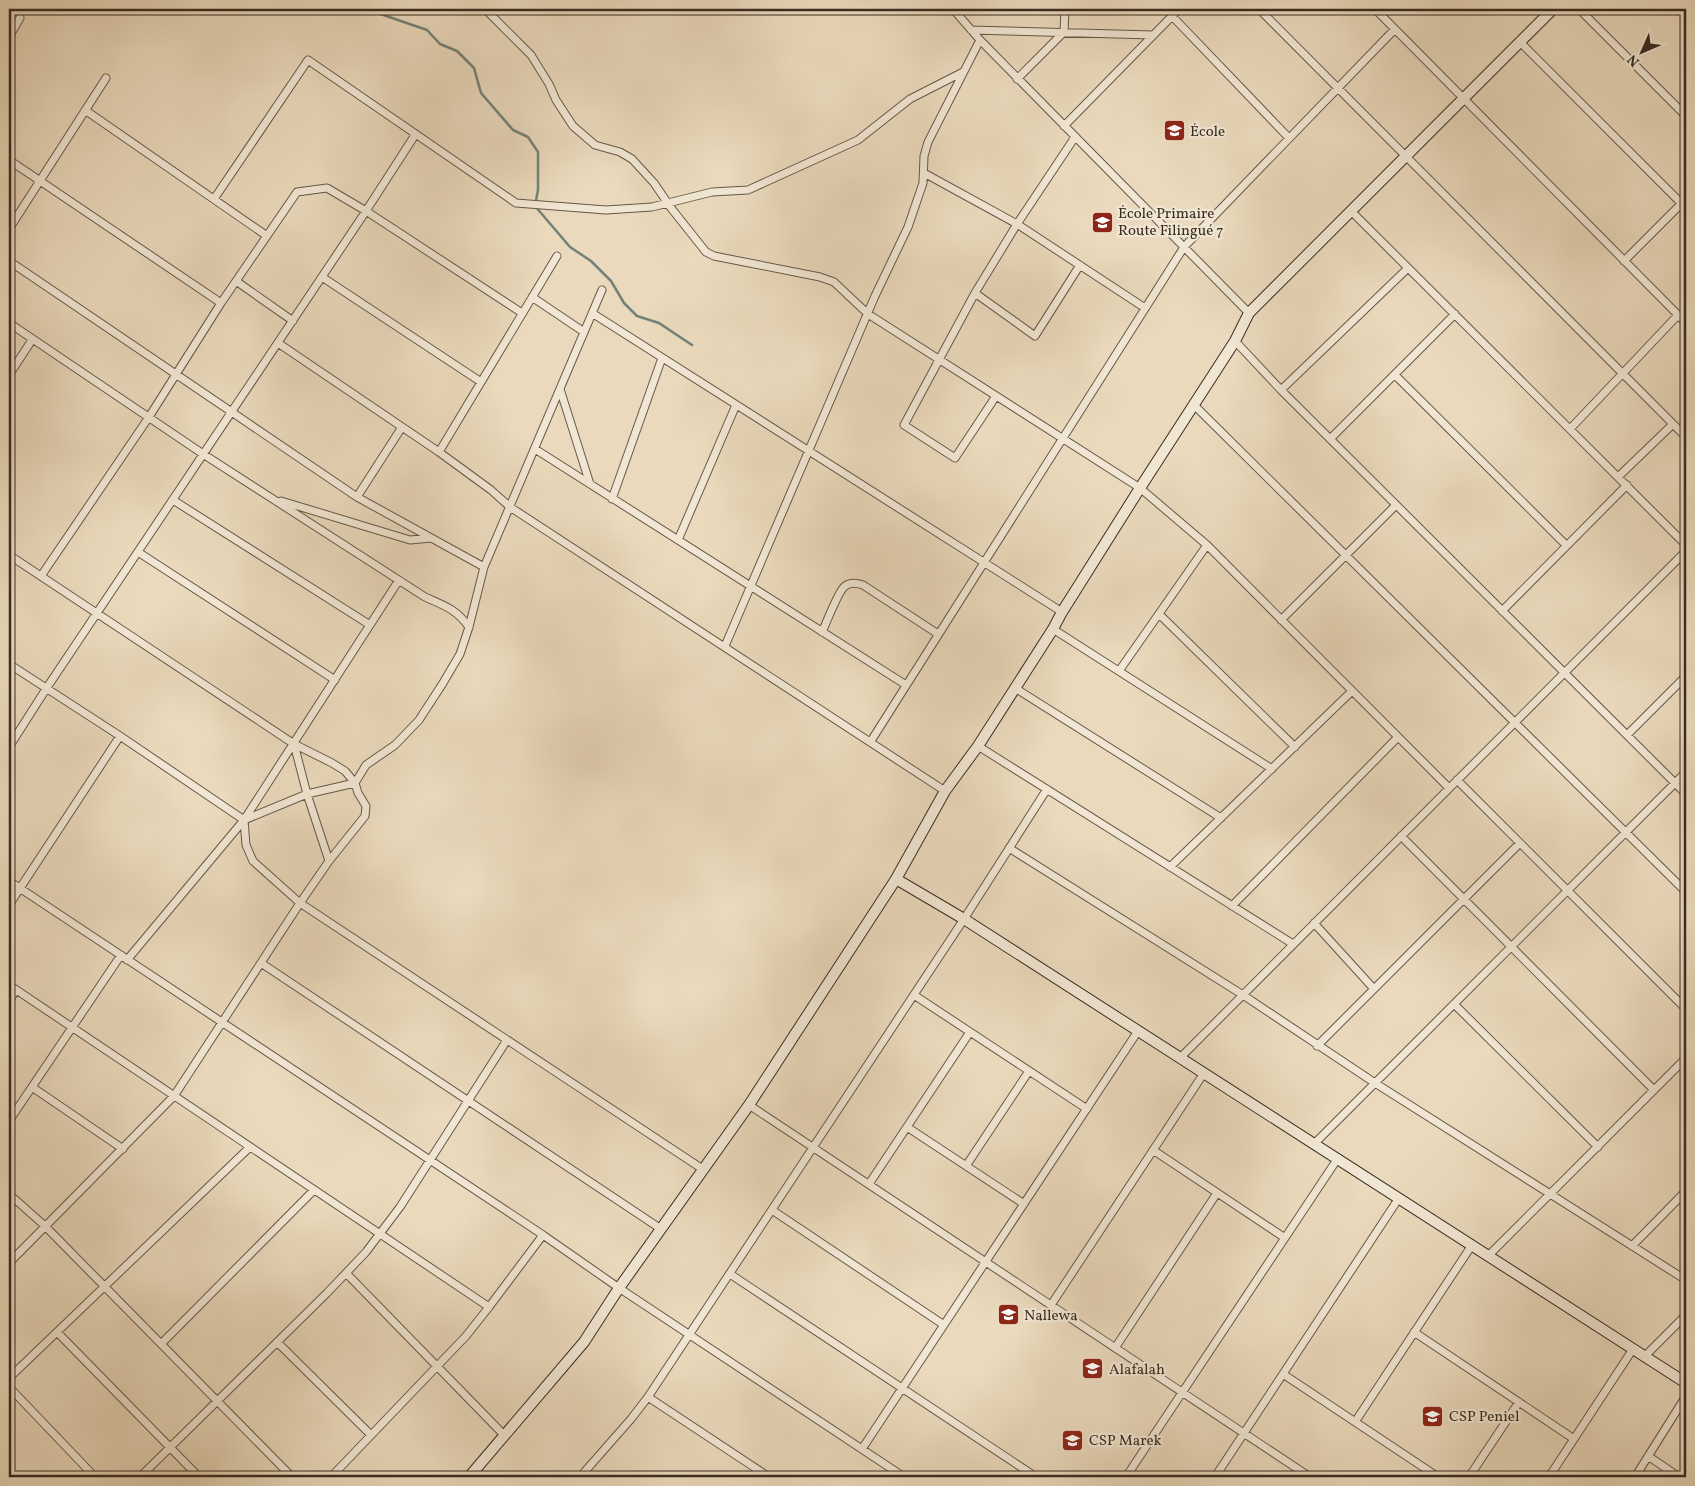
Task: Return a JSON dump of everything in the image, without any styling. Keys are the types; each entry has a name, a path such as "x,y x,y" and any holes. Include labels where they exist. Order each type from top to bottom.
{"street":[{"path":"484,9 531,55 573,126 595,145 620,152 632,159 654,183 667,203 706,252 714,256 829,279 868,314 1140,488 1207,545 1449,788"},
{"path":"953,9 980,40 1249,313"},
{"path":"1018,79 1064,32 1065,9"},
{"path":"1064,126 1179,9"},
{"path":"1259,9 1686,437"},
{"path":"1375,9 1686,323"},
{"path":"470,1477 584,1342 619,1288 749,1106 896,879 946,791 978,746 1140,488 1235,342 1249,313 1553,9"},
{"path":"1579,9 1686,116"},
{"path":"1172,16 1290,138"},
{"path":"9,37 20,18"},
{"path":"971,30 1153,35"},
{"path":"871,741 1184,247 1394,30"},
{"path":"725,646 883,278 908,227 921,190 924,156 928,142 980,40"},
{"path":"1520,42 1685,203 1624,261"},
{"path":"214,199 308,60 516,202 606,210 652,207 712,192 748,190 858,140 910,99 964,72"},
{"path":"9,229 106,78"},
{"path":"85,110 267,236"},
{"path":"9,745 293,321 415,134"},
{"path":"996,396 955,458 904,425 975,293 1017,224 1075,137"},
{"path":"9,160 221,303"},
{"path":"924,173 1017,224 1145,308"},
{"path":"40,576 148,418 221,303 297,192 327,188 366,211 522,313"},
{"path":"1351,211 1686,545"},
{"path":"439,452 557,256"},
{"path":"9,261 357,497 484,567"},
{"path":"975,293 1036,336 1080,265"},
{"path":"1281,390 1408,268"},
{"path":"322,277 480,382"},
{"path":"236,282 293,321"},
{"path":"244,820 307,794 355,783 366,765 395,745 419,720 460,654 469,628 484,567 602,290"},
{"path":"532,297 584,332"},
{"path":"592,313 1062,612"},
{"path":"1330,439 1455,314"},
{"path":"1570,429 1678,315"},
{"path":"9,323 203,454 425,597 450,608 460,615 469,628"},
{"path":"9,375 32,340"},
{"path":"1235,342 1686,794"},
{"path":"278,343 439,452 491,490 510,507 946,791"},
{"path":"612,499 662,358"},
{"path":"1396,375 1566,545"},
{"path":"560,389 590,484"},
{"path":"678,540 736,405"},
{"path":"1194,405 1686,892"},
{"path":"1618,477 1673,424"},
{"path":"357,497 402,427"},
{"path":"535,449 906,686"},
{"path":"1502,611 1627,485"},
{"path":"273,498 410,540 431,538"},
{"path":"173,500 370,625"},
{"path":"1281,620 1396,504"},
{"path":"1118,672 1207,545"},
{"path":"1180,1058 1686,551"},
{"path":"138,552 335,680"},
{"path":"9,555 294,744 345,771 355,783 358,793 366,806 365,816 329,861 300,903 174,1096 9,1263"},
{"path":"128,960 244,820 399,580"},
{"path":"822,632 842,589 850,584 857,583 864,585 938,634"},
{"path":"1159,614 1295,747"},
{"path":"1053,629 1272,769"},
{"path":"9,664 244,820"},
{"path":"1627,735 1686,676"},
{"path":"1015,688 1222,818"},
{"path":"1170,867 1352,691"},
{"path":"9,905 120,736"},
{"path":"1232,906 1398,737"},
{"path":"294,744 307,794 329,861"},
{"path":"978,746 1294,944"},
{"path":"1315,1144 1686,772"},
{"path":"1457,780 1686,1009"},
{"path":"580,1477 648,1397 964,919 1047,789"},
{"path":"244,820 246,845 253,861 300,903 704,1170"},
{"path":"1401,836 1465,898 1654,1090"},
{"path":"1317,1046 1520,843"},
{"path":"1009,848 1243,995 1375,1084 1686,1280"},
{"path":"896,879 964,919 1686,1383"},
{"path":"9,882 543,1234 619,1288 904,1477"},
{"path":"1314,924 1374,989"},
{"path":"9,1121 121,955"},
{"path":"261,963 662,1229"},
{"path":"9,985 489,1308"},
{"path":"9,1001 16,990"},
{"path":"914,995 1087,1109"},
{"path":"1454,1004 1598,1147"},
{"path":"862,1449 1138,1031"},
{"path":"869,1184 970,1032"},
{"path":"140,1477 278,1342 346,1273 380,1234 508,1040"},
{"path":"1488,1256 1686,1058"},
{"path":"966,1166 1029,1071"},
{"path":"1051,1305 1204,1073"},
{"path":"32,1087 123,1149"},
{"path":"749,1106 814,1147 1310,1477"},
{"path":"907,1126 1024,1204"},
{"path":"9,1378 250,1147"},
{"path":"1153,1150 1285,1238"},
{"path":"1126,1477 1338,1158"},
{"path":"161,1344 314,1190"},
{"path":"1632,1246 1686,1191"},
{"path":"1115,1348 1217,1193"},
{"path":"9,1194 45,1226 292,1477"},
{"path":"1215,1477 1399,1198"},
{"path":"772,1210 944,1325"},
{"path":"331,1477 466,1336 543,1234"},
{"path":"1355,1422 1472,1245"},
{"path":"346,1273 506,1436"},
{"path":"730,1274 1036,1477"},
{"path":"1645,1356 1686,1315"},
{"path":"57,1332 199,1477"},
{"path":"1414,1332 1574,1439"},
{"path":"278,1342 371,1435"},
{"path":"1549,1477 1633,1349"},
{"path":"1283,1374 1438,1477"},
{"path":"9,1387 96,1477"},
{"path":"1635,1477 1686,1396"},
{"path":"648,1397 760,1475 769,1477"},
{"path":"1470,1477 1519,1402"},
{"path":"1648,1456 1679,1477"}],"waterway":[{"path":"366,9 427,30 440,44 457,51 474,68 481,93 513,130 528,137 538,152 538,190 535,206 570,247 591,261 611,281 624,303 637,316 659,323 692,345"}],"place":[{"name":"École","path":"1174,131"},
{"name":"École Primaire Route Filingué 7","path":"1102,222"},
{"name":"Nallewa","path":"1008,1315"},
{"name":"Alafalah","path":"1093,1369"},
{"name":"CSP Peniel","path":"1433,1416"},
{"name":"CSP Marek","path":"1073,1440"}]}
